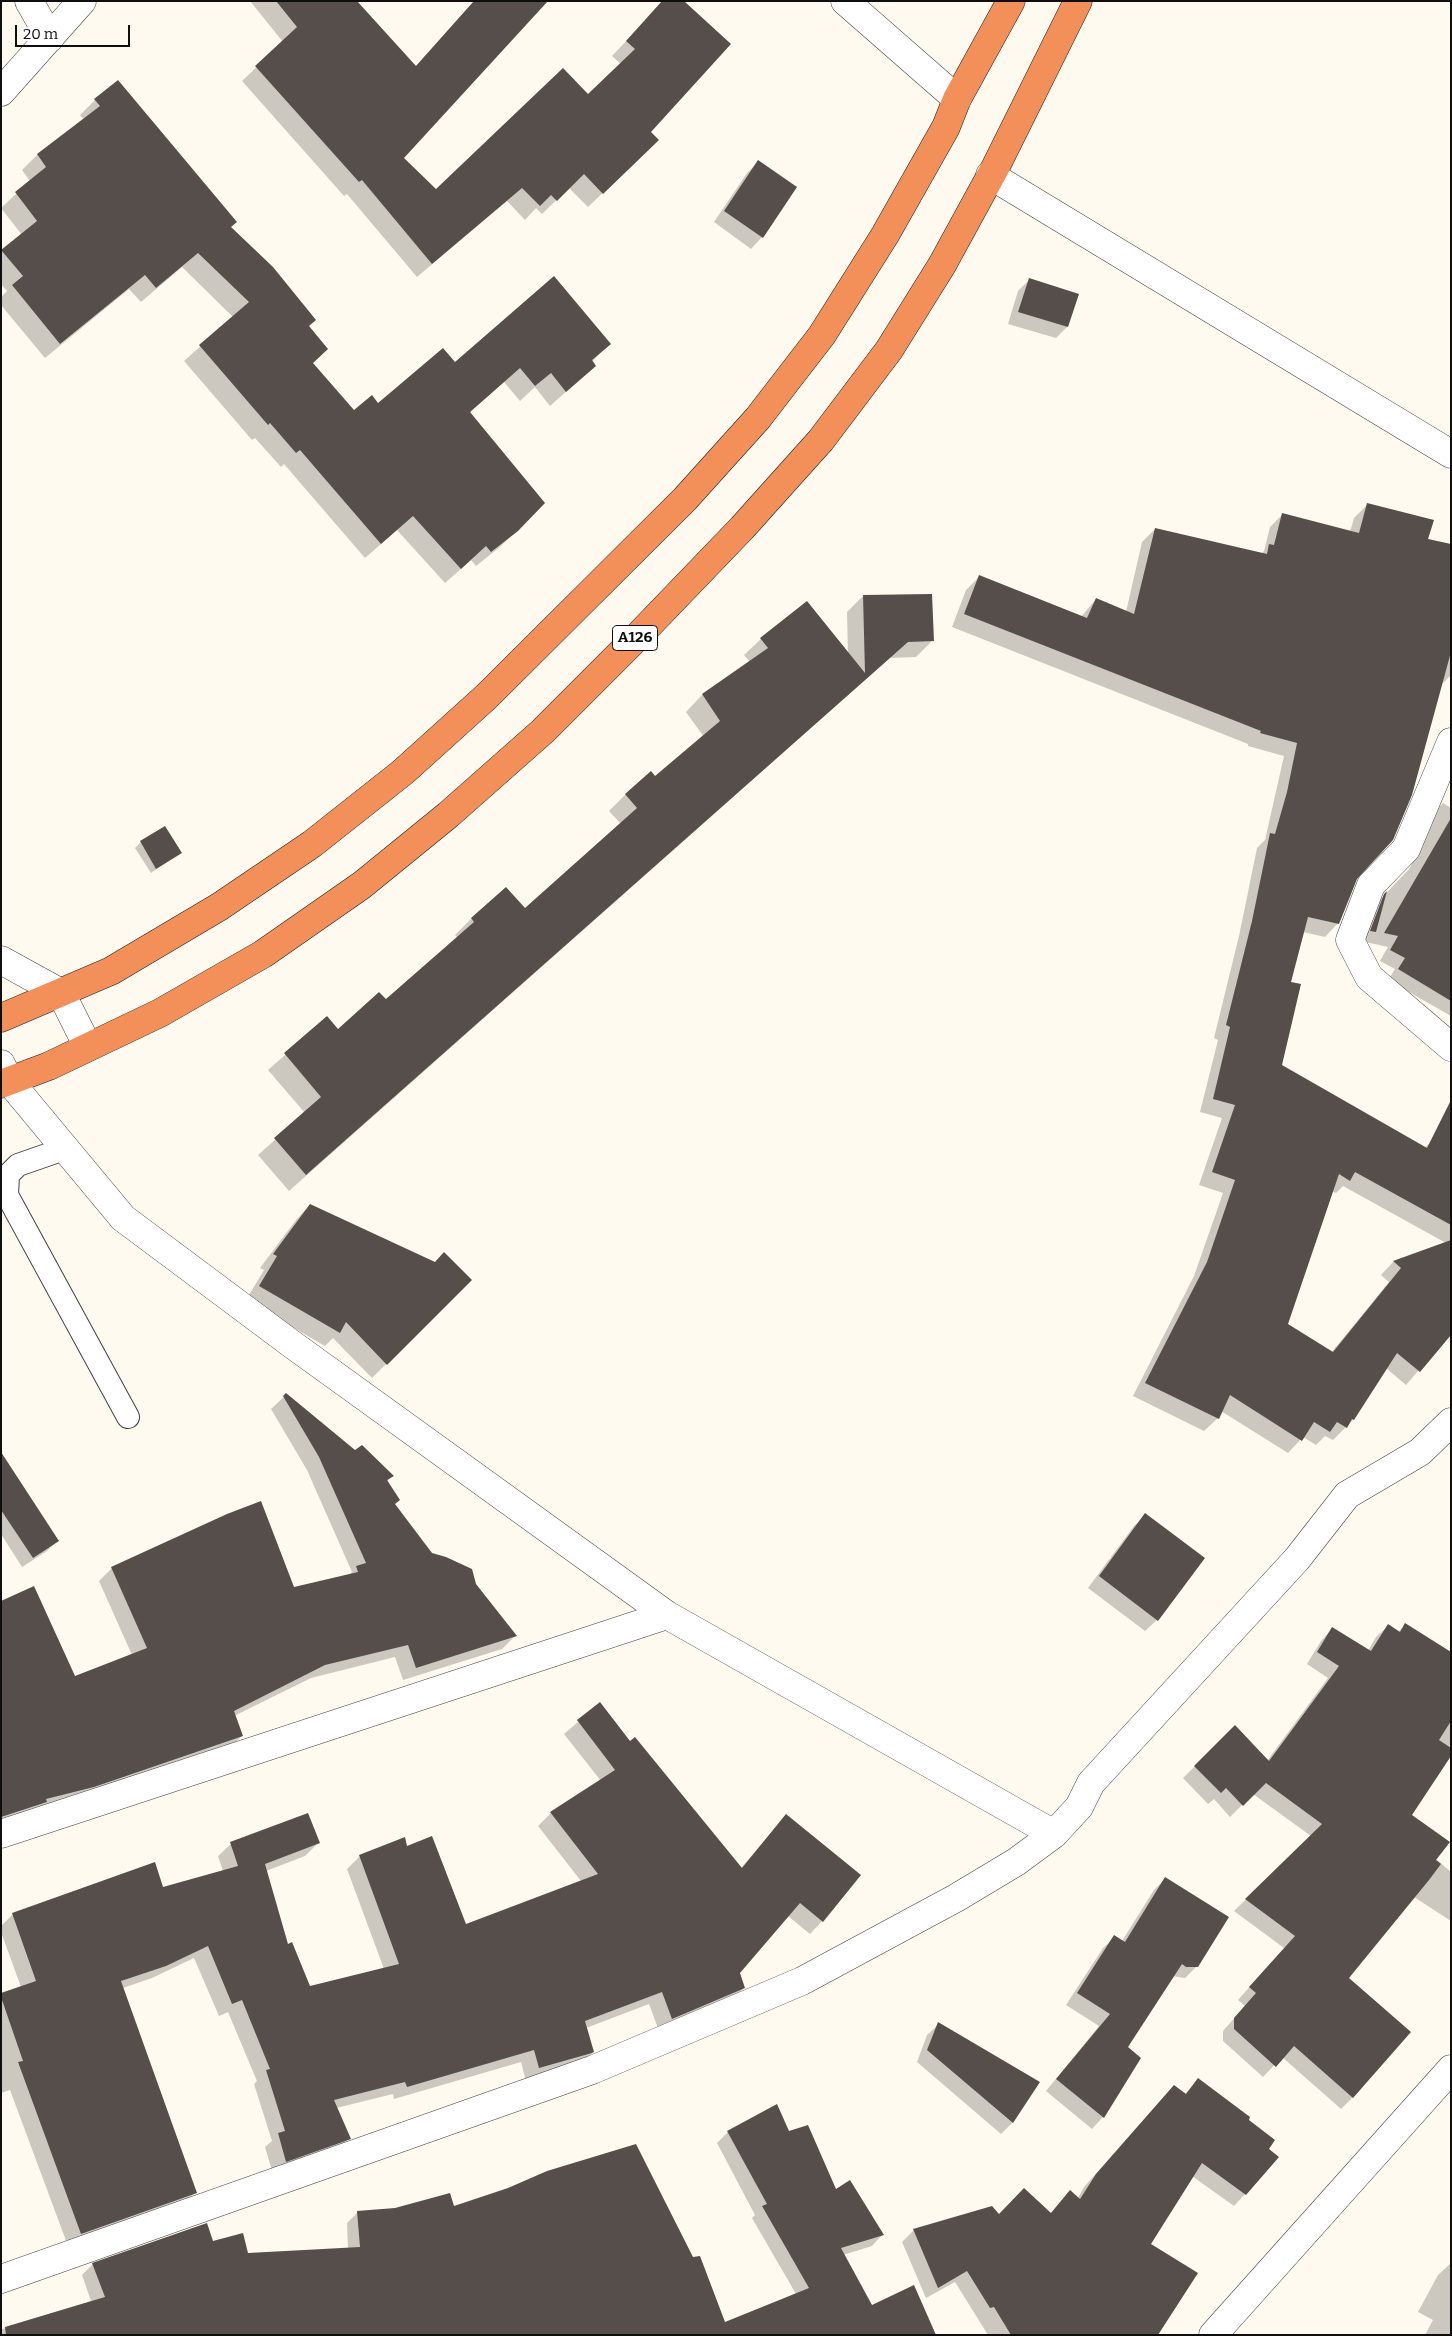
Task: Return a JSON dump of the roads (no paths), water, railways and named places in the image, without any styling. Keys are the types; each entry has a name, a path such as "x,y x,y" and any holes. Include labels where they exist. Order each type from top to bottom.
{"highway":[{"path":"1,1018 111,971 219,907 312,844 403,772 486,697 685,499 758,418 810,350 885,235 946,127 957,100 1011,1"},
{"name":"A126","path":"4,1076 49,1066 160,1013 263,954 362,885 448,816 543,731 742,528 821,440 890,350 942,265 1078,1"}],"street":[{"path":"29,1 50,38"},
{"path":"1,92 82,1"},
{"path":"845,1 957,100"},
{"path":"990,175 1451,454"},
{"path":"1451,742 1406,848 1371,885 1350,940 1369,977 1451,1047"},
{"path":"1,960 61,993 88,1047"},
{"path":"4,1076 123,1218 292,1345 667,1615 1054,1834"},
{"path":"1,2279 592,2070 802,1981 956,1898 1016,1862 1054,1834 1080,1807 1091,1783 1297,1559 1347,1495 1420,1452 1451,1422"},
{"path":"1,1834 667,1615"},
{"path":"1213,2335 1451,2069"}],"lane":[{"path":"64,1149 18,1165 8,1175 7,1195 128,1417"}]}
